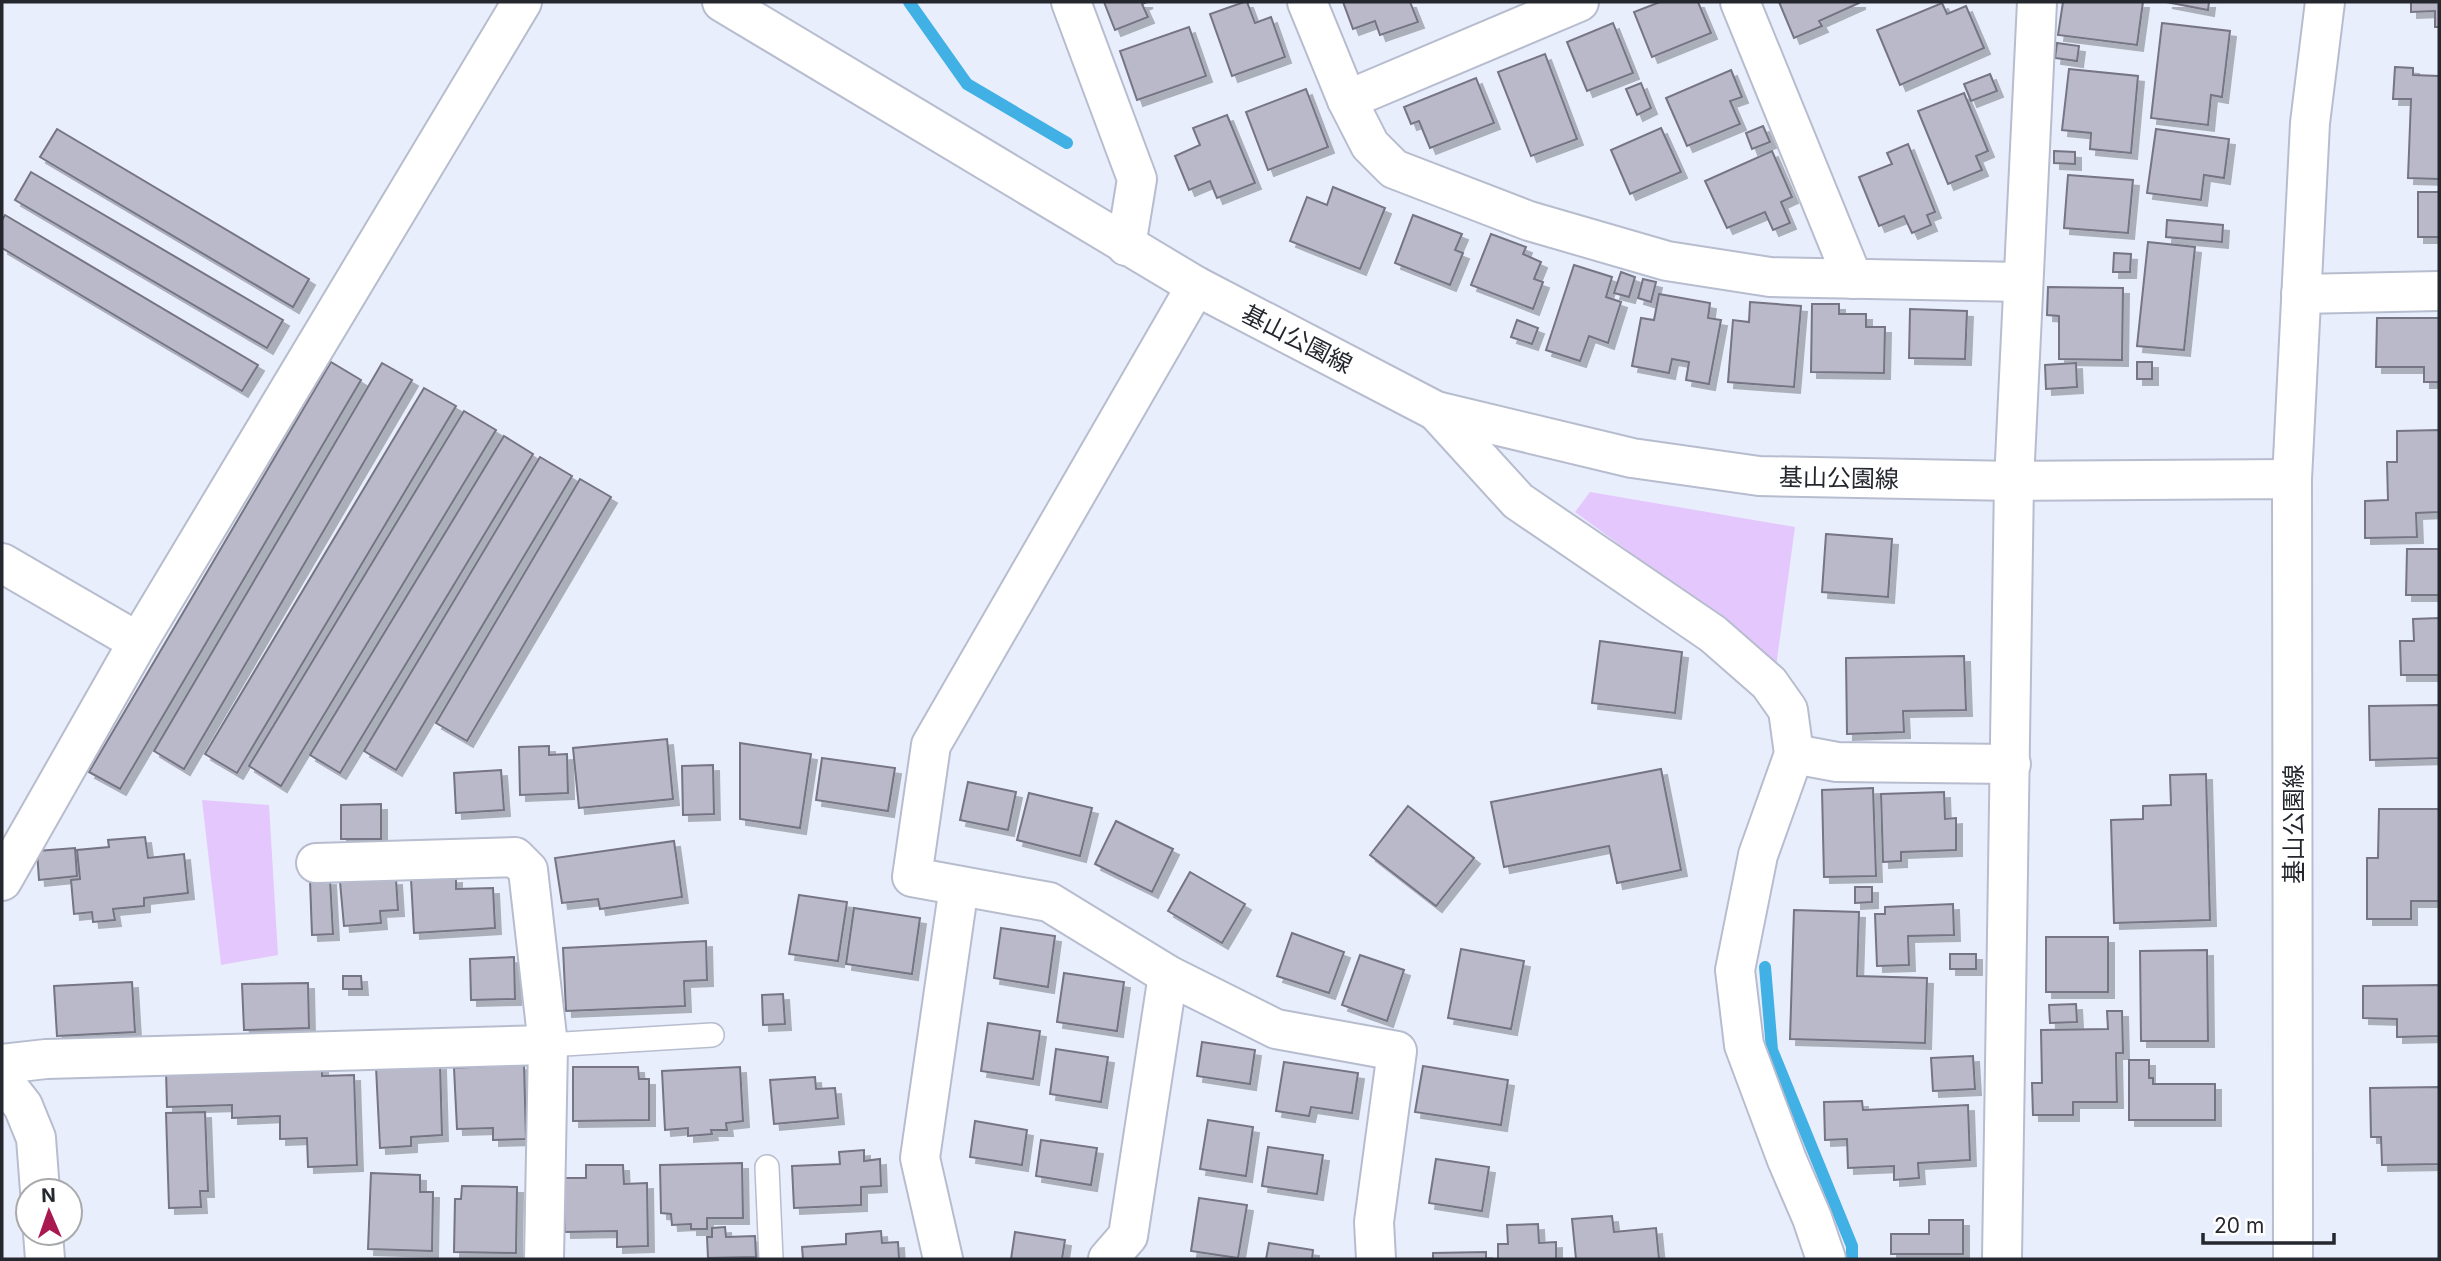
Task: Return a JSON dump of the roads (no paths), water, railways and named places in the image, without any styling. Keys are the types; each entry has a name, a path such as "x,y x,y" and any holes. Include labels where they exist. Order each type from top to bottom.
{"street":[{"path":"2,881 138,642 522,2"},
{"name":"基山公園線","path":"722,2 1126,246 1196,286 1436,411 1632,458 1759,476 2014,481 2292,479 2293,1259"},
{"path":"1071,2 1137,179 1126,246"},
{"path":"1307,2 1347,100 1370,145 1394,169 1529,221 1667,261 1770,277 2023,282"},
{"path":"1347,100 1579,2"},
{"path":"1740,2 1853,278"},
{"path":"2002,1259 2014,481 2036,2"},
{"path":"2292,479 2309,122 2325,2"},
{"path":"1196,286 931,745 912,877 1049,902 1168,975 1276,1029 1397,1051 1374,1222 1376,1259"},
{"path":"2301,294 2439,291"},
{"path":"1436,411 1518,501 1713,634 1769,684 1788,710 1794,754 1758,855 1735,970 1744,1045 1826,1259"},
{"path":"2,564 138,642"},
{"path":"1794,754 1837,762 2011,764"},
{"path":"316,863 514,857 528,870 548,1045 544,1259"},
{"path":"943,1259 920,1158 959,886"},
{"path":"1108,1259 1128,1236 1168,975"},
{"path":"2,1064 46,1059 548,1045"},
{"path":"2,1079 23,1106 36,1138 39,1177"}],"lane":[{"path":"548,1045 712,1035"},
{"path":"767,1167 771,1259"}],"waterway":[{"path":"909,2 967,84 1067,143"},
{"path":"1765,967 1772,1050 1852,1246 1852,1259"}]}
